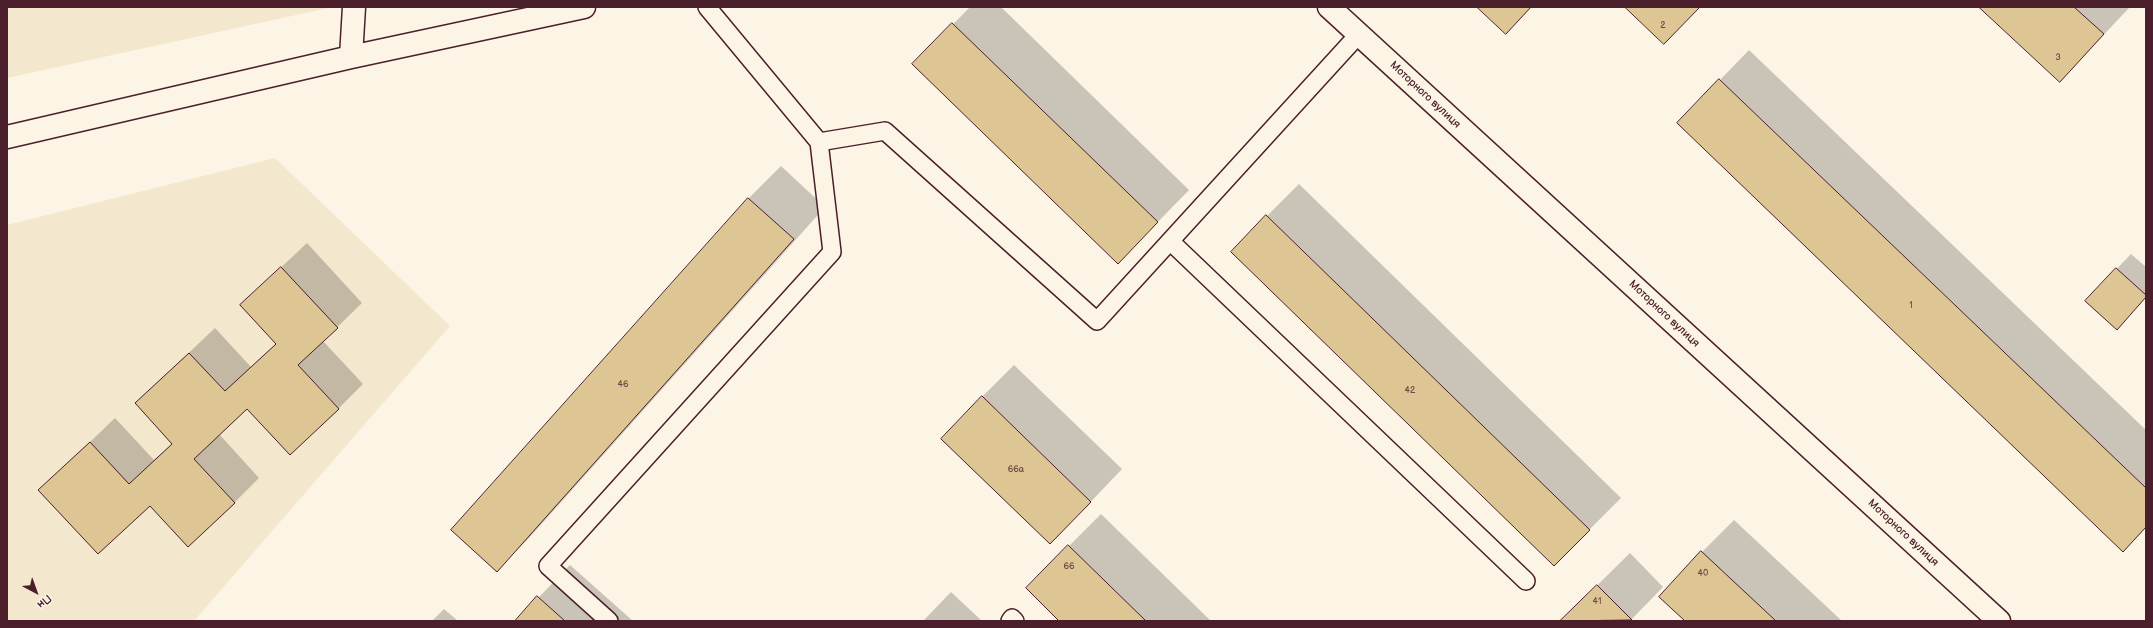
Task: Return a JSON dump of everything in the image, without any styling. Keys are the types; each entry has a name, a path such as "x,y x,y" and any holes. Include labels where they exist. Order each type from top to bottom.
{"street":[{"path":"351,58 354,7"},
{"path":"7,137 351,58 584,7"},
{"name":"Моторного вулиця","path":"1329,7 1999,621"}],"lane":[{"path":"609,621 548,566 832,252 819,142 707,7"},
{"path":"819,142 885,131 1097,321 1359,34"},
{"path":"1170,241 1526,581"},
{"path":"1010,621 1012,618 1015,621"}],"shaded area":[{"path":"7,7 333,7 7,78"},
{"path":"275,158 450,326 194,621 7,621 7,225"}],"building":[{"path":"1477,7 1531,7 1506,34"},
{"path":"1625,7 1700,7 1664,44"},
{"path":"1979,7 2074,7 2104,34 2060,82"},
{"path":"952,23 1158,222 1118,264 912,64"},
{"path":"1719,79 2146,488 2146,527 2123,552 1677,123"},
{"path":"748,198 794,239 497,572 451,530"},
{"path":"1266,215 1590,530 1554,566 1231,252"},
{"path":"281,267 338,328 298,365 339,409 290,455 247,409 194,459 235,503 188,547 150,506 98,554 38,490 90,442 129,484 172,444 135,403 189,353 225,391 276,344 240,305"},
{"path":"2116,268 2146,295 2146,297 2117,330 2085,301"},
{"path":"982,396 1091,502 1050,544 941,439"},
{"path":"1068,545 1146,621 1059,621 1026,588"},
{"path":"1701,551 1776,621 1685,621 1659,597"},
{"path":"1597,585 1632,620 1560,621"},
{"path":"537,596 565,621 515,621"}]}
